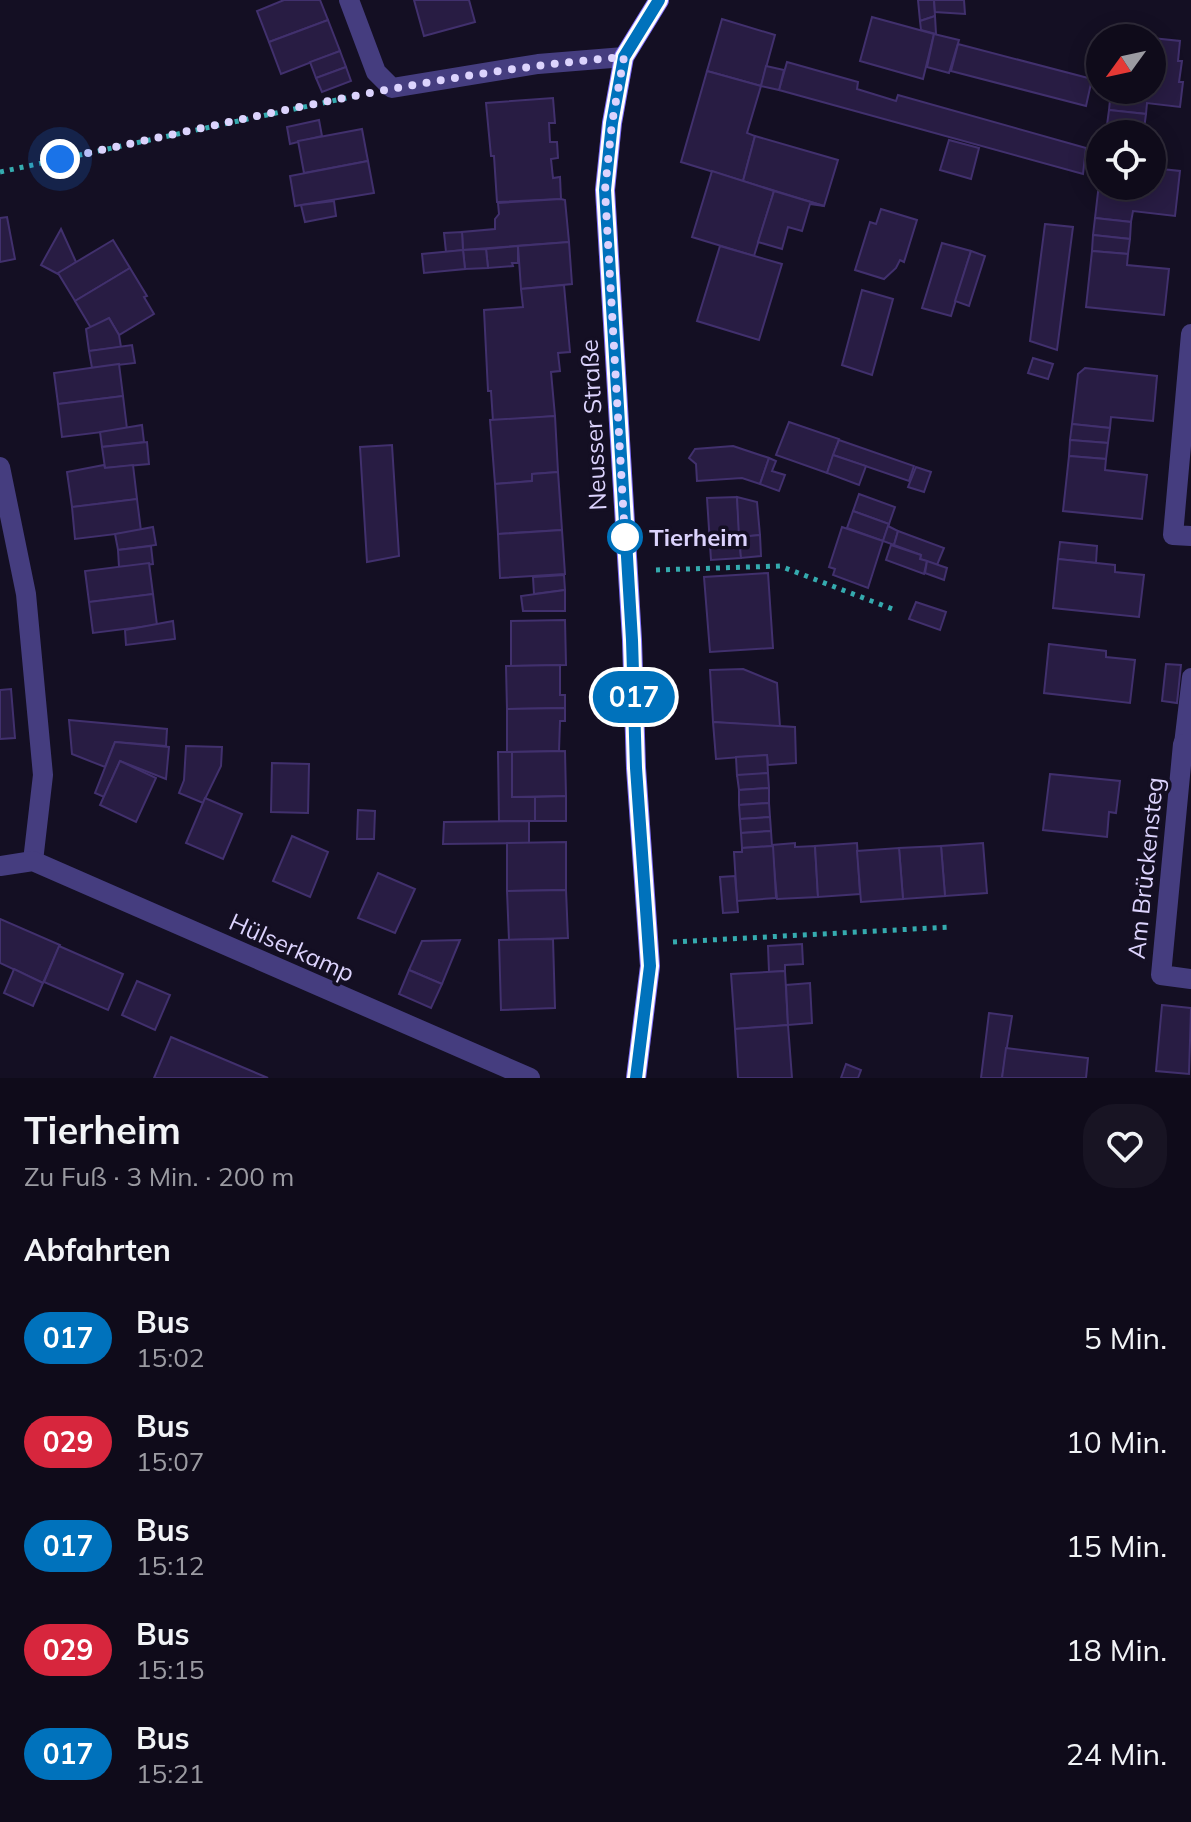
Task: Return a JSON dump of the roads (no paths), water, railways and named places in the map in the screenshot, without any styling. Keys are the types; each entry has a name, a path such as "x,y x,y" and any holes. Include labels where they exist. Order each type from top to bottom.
{"street":[{"path":"349,0 376,72 392,88 538,64 624,57"},
{"name":"Neusser Straße","path":"636,1078 650,944 636,768 605,190 612,123 624,57 659,0"},
{"path":"1191,334 1173,535 1191,536"},
{"path":"0,467 26,594 43,775 33,861 0,866"},
{"name":"Am Brückensteg","path":"1187,744 1161,975 1191,979"},
{"name":"Hülserkamp","path":"33,861 530,1078"}],"lane":[{"path":"1187,744 1191,677"}],"place":[{"name":"Tierheim","path":"625,537"}]}
